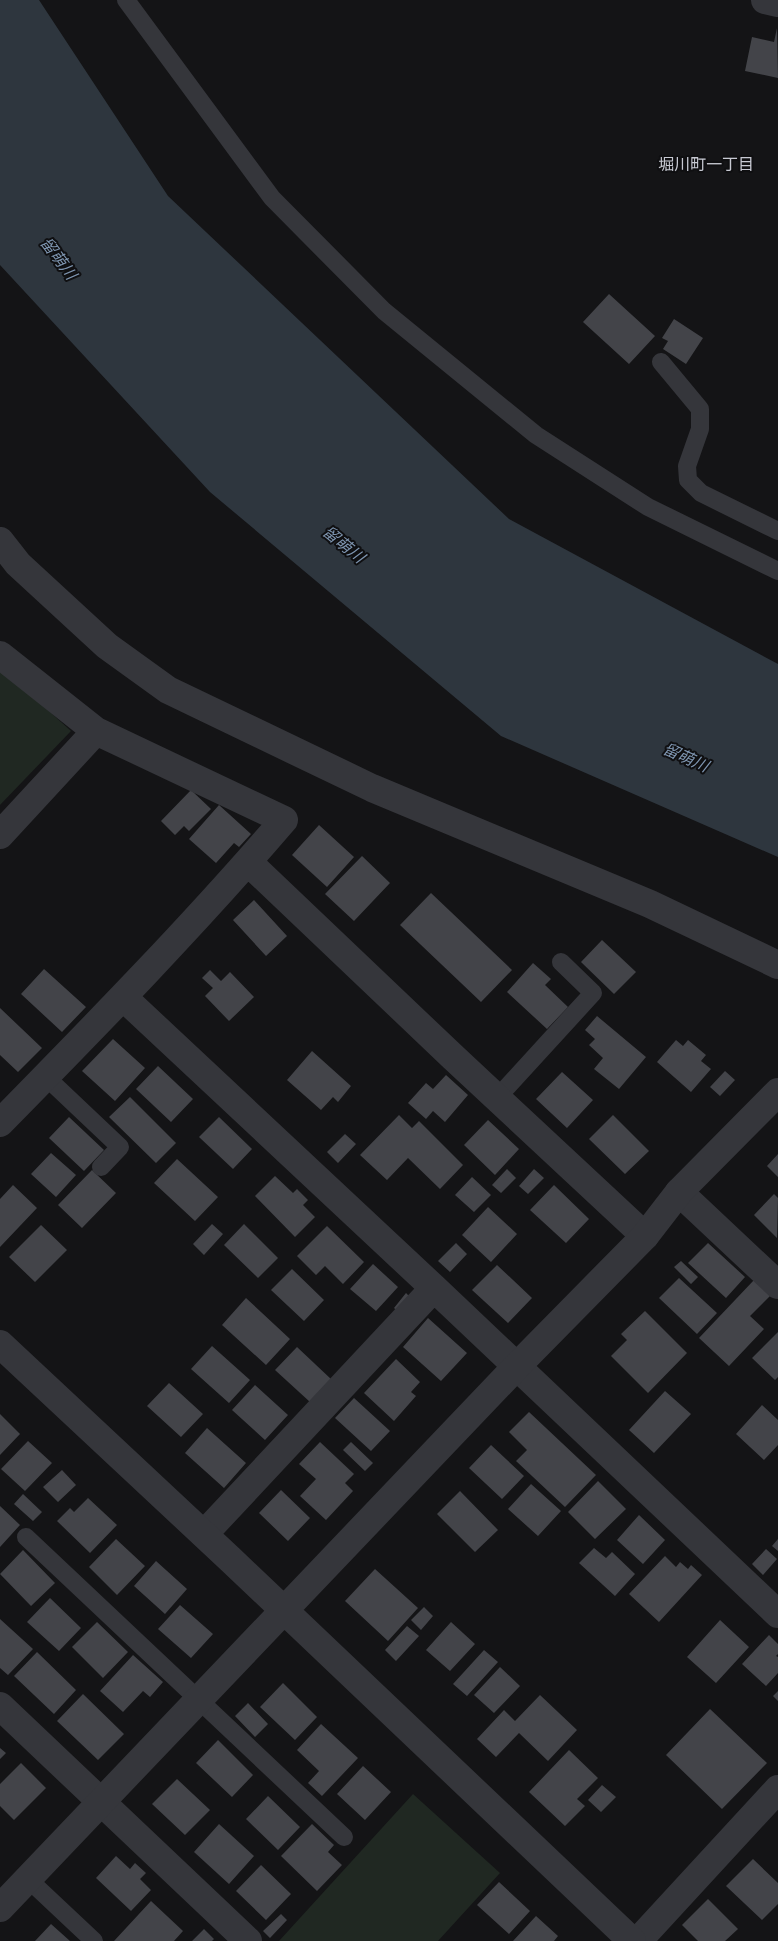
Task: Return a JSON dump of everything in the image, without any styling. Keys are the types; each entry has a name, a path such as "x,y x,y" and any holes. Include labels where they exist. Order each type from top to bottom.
{"street":[{"path":"765,0 778,3"},
{"path":"0,541 18,564 107,646 168,690 372,788 650,904 778,965"},
{"path":"0,655 96,731 284,820 248,862 123,997 0,1123"},
{"path":"0,834 96,731"},
{"path":"248,862 496,1098 645,1236"},
{"path":"123,997 778,1614"},
{"path":"0,1908 516,1367 645,1236 680,1192 777,1095"},
{"path":"680,1192 778,1285"},
{"path":"204,1534 434,1288"},
{"path":"0,1344 204,1534 632,1941"},
{"path":"0,1706 248,1941"},
{"path":"638,1941 778,1789"}],"lane":[{"path":"126,0 272,198 384,311 536,435 648,507 778,571"},
{"path":"661,362 700,409 700,429 687,466 688,480 701,493 778,531"},
{"path":"496,1098 593,993 561,962"},
{"path":"45,1076 120,1146 101,1167"},
{"path":"26,1537 344,1837"},
{"path":"28,1880 94,1941"}],"shaded area":[{"path":"0,667 71,731 0,805"},
{"path":"413,1794 500,1873 438,1941 279,1941"}],"water":[{"name":"留萌川","path":"0,0 39,0 168,196 509,519 778,664 778,857 501,736 210,492 0,265"}],"building":[{"path":"777,28 778,78 745,71 752,37 774,42"},
{"path":"609,294 655,336 629,364 583,322"},
{"path":"674,319 703,338 686,364 663,349 668,341 662,338"},
{"path":"191,790 211,809 189,831 184,826 175,835 161,821"},
{"path":"219,805 251,834 239,847 234,843 216,863 189,839"},
{"path":"319,825 354,857 327,887 292,855"},
{"path":"362,856 390,883 354,921 325,894"},
{"path":"431,893 512,970 481,1002 400,925"},
{"path":"254,900 287,936 266,956 233,920"},
{"path":"602,940 636,972 614,994 581,962"},
{"path":"533,963 551,979 545,985 568,1007 547,1029 507,992"},
{"path":"44,969 86,1007 62,1032 21,994"},
{"path":"210,970 221,981 230,972 254,997 229,1021 205,996 213,988 202,978"},
{"path":"0,1008 42,1048 18,1072 0,1055"},
{"path":"597,1016 646,1057 619,1089 594,1069 603,1058 589,1045 595,1039 585,1030"},
{"path":"113,1039 145,1068 115,1101 82,1071"},
{"path":"676,1040 683,1046 688,1040 706,1055 701,1061 711,1069 691,1092 657,1062"},
{"path":"312,1051 351,1086 338,1102 333,1097 321,1110 287,1080"},
{"path":"158,1066 193,1099 171,1122 136,1089"},
{"path":"725,1071 735,1080 720,1096 710,1087"},
{"path":"562,1072 593,1100 567,1128 536,1099"},
{"path":"446,1075 468,1095 445,1122 433,1111 426,1119 408,1103 426,1083 433,1089"},
{"path":"130,1097 176,1143 156,1163 109,1117"},
{"path":"399,1115 412,1128 419,1121 463,1165 440,1189 408,1158 387,1180 360,1155"},
{"path":"613,1115 649,1151 625,1174 589,1139"},
{"path":"69,1117 104,1150 84,1171 49,1138"},
{"path":"219,1117 252,1149 233,1169 199,1137"},
{"path":"488,1120 519,1149 495,1175 464,1145"},
{"path":"345,1134 356,1144 338,1163 327,1152"},
{"path":"51,1153 76,1175 56,1197 31,1174"},
{"path":"778,1154 778,1177 767,1166"},
{"path":"177,1159 218,1197 195,1221 154,1183"},
{"path":"507,1169 516,1178 501,1193 492,1185"},
{"path":"534,1169 544,1178 528,1194 519,1186"},
{"path":"92,1170 116,1193 82,1228 58,1205"},
{"path":"275,1176 293,1193 297,1189 308,1200 303,1205 315,1217 295,1237 255,1196"},
{"path":"472,1177 491,1195 474,1212 455,1195"},
{"path":"13,1185 37,1208 0,1247 0,1199"},
{"path":"554,1185 589,1219 566,1243 530,1210"},
{"path":"774,1194 778,1198 777,1238 754,1215"},
{"path":"488,1207 517,1234 491,1262 462,1235"},
{"path":"212,1224 223,1234 204,1255 193,1244"},
{"path":"244,1224 278,1258 258,1278 224,1245"},
{"path":"41,1225 67,1250 35,1282 9,1257"},
{"path":"327,1226 364,1262 343,1284 325,1266 316,1275 297,1256"},
{"path":"456,1243 467,1254 450,1272 438,1261"},
{"path":"708,1243 745,1277 726,1298 688,1263"},
{"path":"681,1261 698,1277 691,1284 674,1267"},
{"path":"373,1264 398,1287 376,1311 350,1289"},
{"path":"497,1265 532,1298 508,1323 472,1290"},
{"path":"292,1269 324,1300 304,1321 271,1290"},
{"path":"679,1278 717,1313 697,1334 659,1298"},
{"path":"754,1280 770,1296 750,1316 764,1329 729,1366 699,1338"},
{"path":"406,1293 413,1300 401,1314 394,1308"},
{"path":"246,1298 290,1339 266,1365 222,1325"},
{"path":"645,1311 687,1353 648,1393 611,1356 627,1340 621,1334"},
{"path":"428,1318 467,1353 441,1381 403,1347"},
{"path":"778,1332 778,1377 775,1380 752,1358"},
{"path":"212,1346 250,1380 229,1403 191,1369"},
{"path":"297,1347 332,1380 310,1402 275,1370"},
{"path":"396,1359 420,1382 411,1392 416,1396 394,1421 364,1393"},
{"path":"169,1383 203,1414 181,1437 147,1406"},
{"path":"255,1385 288,1415 265,1440 232,1410"},
{"path":"665,1391 691,1414 654,1453 629,1430"},
{"path":"354,1398 390,1431 371,1451 335,1418"},
{"path":"762,1405 778,1420 778,1445 764,1460 736,1434"},
{"path":"529,1412 596,1475 565,1507 516,1461 527,1450 509,1432"},
{"path":"0,1414 20,1434 0,1455"},
{"path":"207,1428 246,1463 224,1488 185,1453"},
{"path":"28,1441 52,1463 25,1491 1,1469"},
{"path":"320,1442 354,1474 345,1483 353,1491 326,1520 300,1496 316,1479 299,1464"},
{"path":"351,1442 373,1463 365,1471 343,1450"},
{"path":"491,1445 524,1476 502,1499 469,1468"},
{"path":"62,1470 76,1485 58,1502 43,1487"},
{"path":"598,1481 626,1509 595,1539 568,1512"},
{"path":"531,1484 561,1511 538,1536 508,1509"},
{"path":"281,1490 310,1518 288,1541 259,1513"},
{"path":"460,1491 498,1530 475,1552 437,1514"},
{"path":"23,1494 42,1512 33,1521 14,1504"},
{"path":"88,1498 117,1525 90,1553 57,1521 70,1508 74,1512"},
{"path":"0,1506 20,1525 0,1547"},
{"path":"639,1515 665,1540 643,1564 617,1540"},
{"path":"116,1539 145,1566 117,1595 89,1567"},
{"path":"778,1539 778,1551 772,1546"},
{"path":"594,1548 606,1558 612,1552 635,1574 615,1596 579,1563"},
{"path":"766,1549 777,1559 763,1575 752,1564"},
{"path":"23,1550 55,1583 31,1606 0,1574"},
{"path":"665,1556 676,1567 680,1562 688,1569 691,1565 702,1575 659,1622 629,1594"},
{"path":"156,1561 187,1589 165,1614 134,1586"},
{"path":"375,1569 418,1608 388,1641 345,1601"},
{"path":"50,1598 81,1628 59,1651 27,1622"},
{"path":"180,1605 213,1634 191,1658 158,1629"},
{"path":"424,1607 433,1616 421,1630 411,1620"},
{"path":"0,1619 33,1649 8,1675 0,1668"},
{"path":"720,1620 749,1647 716,1683 687,1657"},
{"path":"97,1622 128,1652 103,1678 72,1647"},
{"path":"451,1622 475,1644 450,1671 426,1650"},
{"path":"407,1626 419,1636 396,1661 385,1650"},
{"path":"769,1635 778,1644 778,1654 776,1656 778,1657 778,1673 766,1686 742,1664"},
{"path":"484,1650 498,1662 467,1696 453,1684"},
{"path":"37,1652 76,1690 54,1714 14,1676"},
{"path":"133,1655 163,1682 150,1697 143,1691 123,1712 100,1691"},
{"path":"500,1667 520,1686 494,1713 474,1695"},
{"path":"283,1683 317,1717 295,1740 260,1707"},
{"path":"778,1691 778,1701 773,1696"},
{"path":"83,1694 124,1734 98,1760 57,1721"},
{"path":"540,1695 577,1730 548,1761 519,1733 496,1757 477,1739 504,1710 515,1721"},
{"path":"248,1703 268,1724 255,1737 235,1716"},
{"path":"710,1709 767,1763 722,1809 666,1755"},
{"path":"321,1724 358,1758 322,1796 308,1783 319,1771 297,1750"},
{"path":"218,1740 253,1775 232,1797 196,1763"},
{"path":"0,1748 6,1753 0,1759"},
{"path":"569,1750 598,1778 577,1799 585,1806 565,1826 529,1792"},
{"path":"21,1763 46,1788 14,1820 0,1806 0,1784"},
{"path":"363,1766 391,1792 365,1820 337,1794"},
{"path":"177,1779 210,1810 185,1835 152,1804"},
{"path":"602,1785 616,1797 601,1812 588,1800"},
{"path":"268,1796 300,1827 278,1850 246,1819"},
{"path":"219,1824 254,1856 229,1884 194,1852"},
{"path":"312,1824 334,1845 328,1852 342,1865 317,1891 281,1856"},
{"path":"116,1856 130,1869 135,1863 146,1873 140,1879 151,1890 131,1911 96,1878"},
{"path":"753,1859 778,1883 778,1904 762,1920 726,1886"},
{"path":"261,1865 291,1894 266,1920 236,1891"},
{"path":"499,1882 530,1911 509,1934 477,1905"},
{"path":"708,1899 738,1929 725,1941 698,1941 682,1925"},
{"path":"151,1901 183,1931 174,1941 114,1941"},
{"path":"281,1914 287,1920 270,1938 263,1931"},
{"path":"536,1916 558,1936 554,1941 513,1941"},
{"path":"51,1924 70,1941 35,1941"},
{"path":"204,1929 214,1939 212,1941 192,1941"}],"district":[{"name":"堀川町一丁目","path":"706,164"}]}
